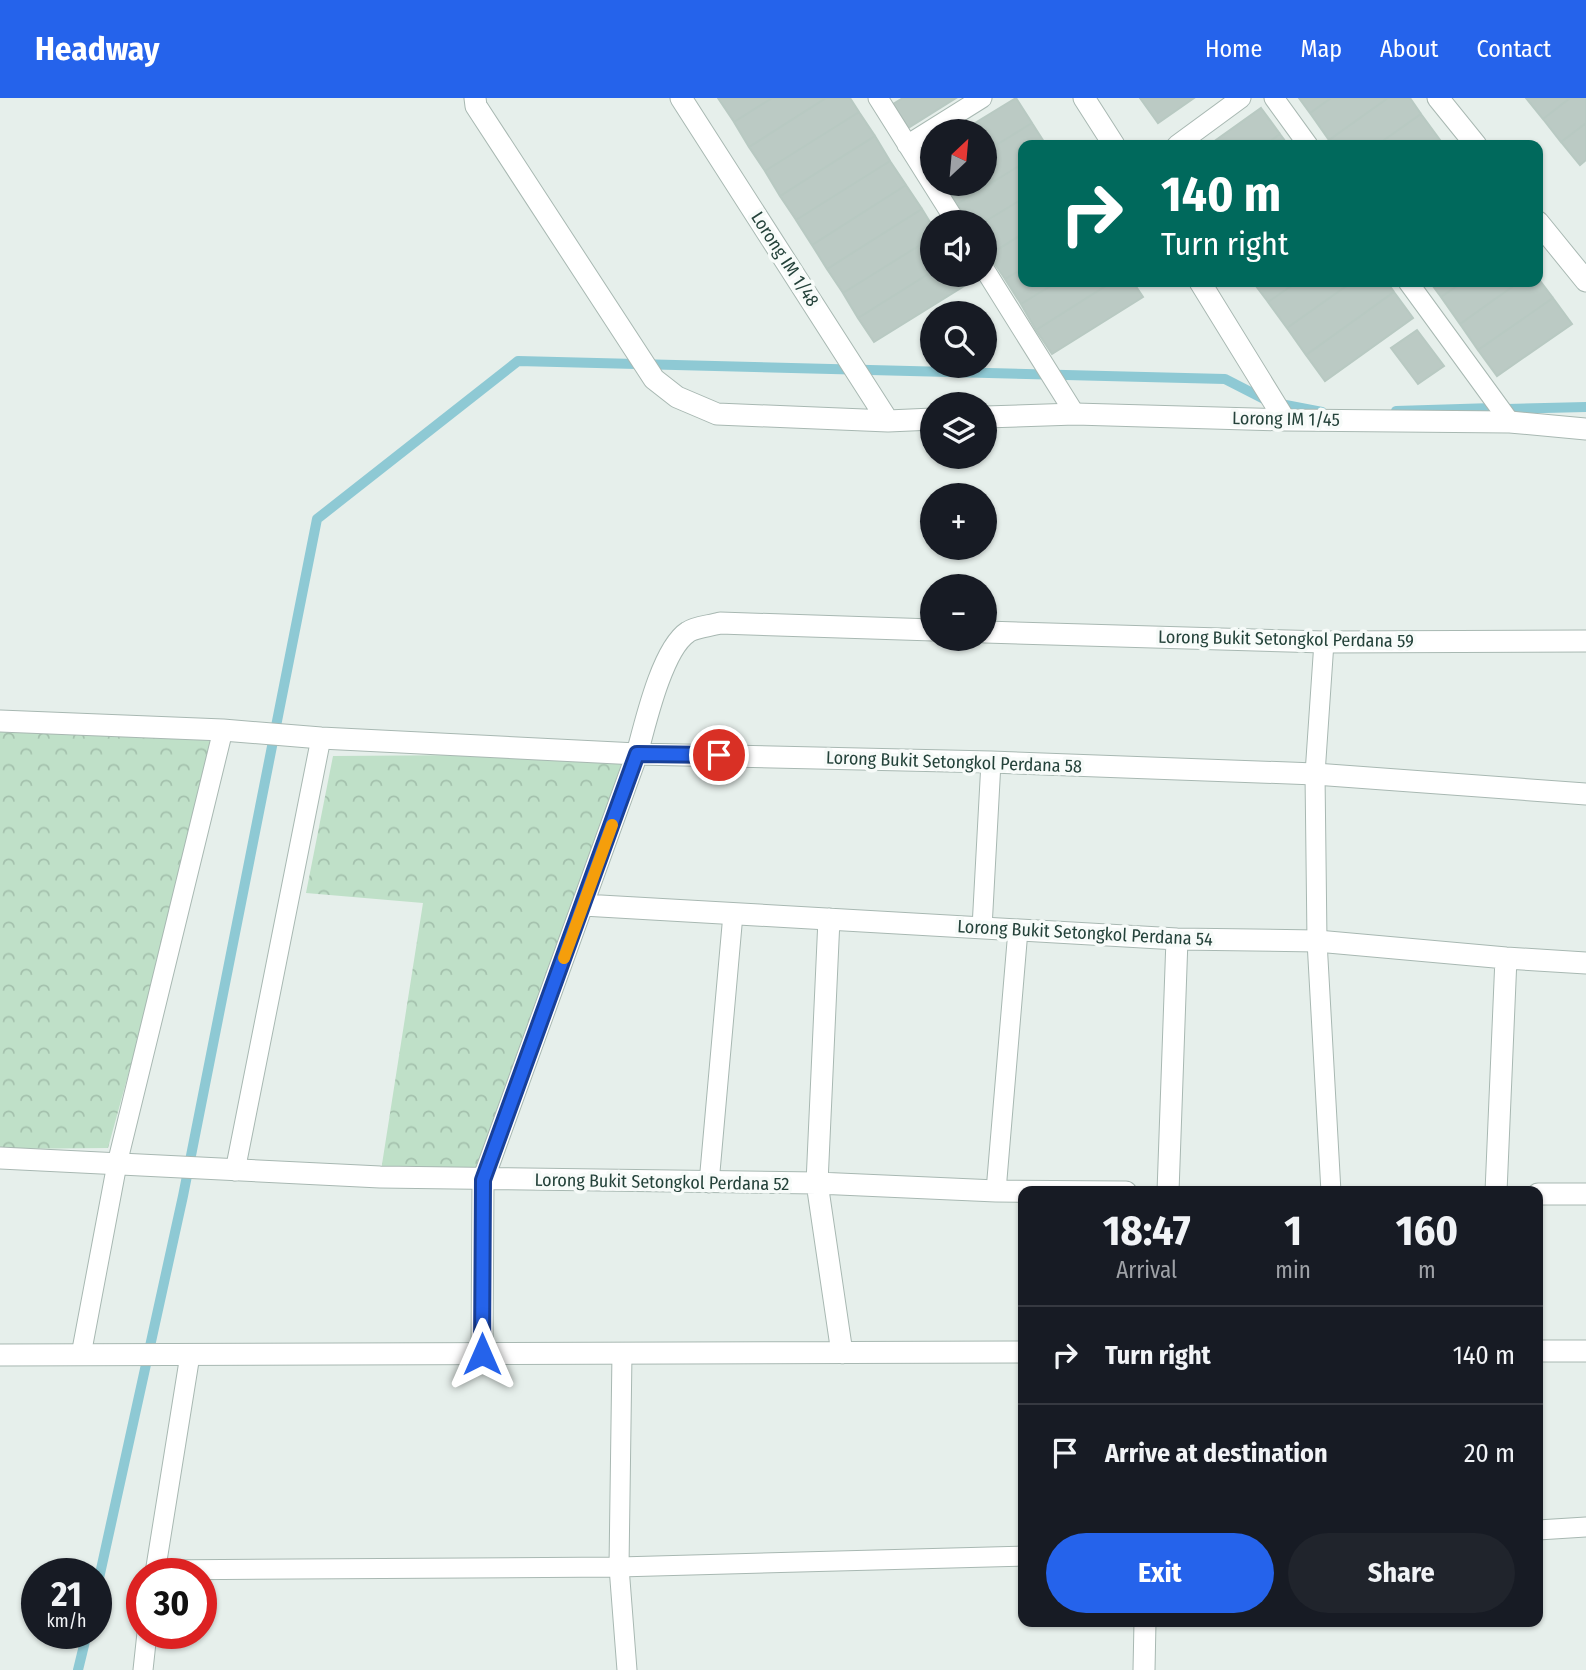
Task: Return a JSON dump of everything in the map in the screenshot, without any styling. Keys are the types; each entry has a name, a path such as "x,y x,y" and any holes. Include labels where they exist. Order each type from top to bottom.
{"street":[{"path":"475,98 476,106 654,379 677,397 717,414 920,418"},
{"name":"Lorong IM 1/48","path":"681,98 885,417"},
{"path":"1084,98 1111,140"},
{"path":"1437,98 1472,140"},
{"path":"1543,228 1586,281"},
{"path":"1203,287 1285,419"},
{"name":"Lorong IM 1/45","path":"997,416 1073,410 1285,419 1510,422 1586,429"},
{"path":"482,1354 483,1180 637,754 651,701 668,656 687,632 720,623 920,630"},
{"name":"Lorong Bukit Setongkol Perdana 59","path":"997,632 1324,642 1586,641"},
{"name":"Lorong Bukit Setongkol Perdana 58","path":"0,721 223,730 321,738 637,754 992,762 1315,774 1586,794"},
{"name":"Lorong Bukit Setongkol Perdana 54","path":"583,905 1177,939 1317,941 1506,958 1586,962"},
{"path":"829,919 817,1183 842,1353"},
{"path":"1168,1186 1177,939"},
{"path":"1496,1186 1506,958"},
{"name":"Lorong Bukit Setongkol Perdana 52","path":"0,1158 235,1171 483,1180 817,1183 1018,1191"},
{"path":"1543,1194 1586,1194"},
{"path":"1543,1351 1586,1351"},
{"path":"0,1355 1018,1352"},
{"path":"1144,1670 1145,1627"}],"lane":[{"path":"877,98 948,210"},
{"path":"907,145 982,98"},
{"path":"1184,140 1241,98"},
{"path":"1274,98 1304,140"},
{"path":"996,287 1073,410"},
{"path":"1412,287 1510,422"},
{"path":"1324,642 1315,774 1317,941 1331,1186"},
{"path":"90,1355 117,1164 223,730"},
{"path":"235,1171 321,738"},
{"path":"982,928 992,762"},
{"path":"709,1182 733,914"},
{"path":"996,1191 1018,930"},
{"path":"622,1353 619,1567 627,1670"},
{"path":"157,1558 186,1355"},
{"path":"1543,1530 1586,1527"},
{"path":"217,1571 619,1567 1018,1556"},
{"path":"143,1670 145,1649"}],"green space":[{"path":"0,721 223,730 108,1148 0,1149"},
{"path":"637,754 483,1180 380,1177 423,903 306,893 333,756"}],"building":[{"path":"718,98 772,98 734,122"},
{"path":"772,98 826,98 749,147 734,122"},
{"path":"826,98 850,98 859,112 765,171 749,147"},
{"path":"903,98 956,98 908,128 893,104"},
{"path":"1016,98 1032,123 998,144 998,119 982,119"},
{"path":"1140,98 1194,98 1158,123"},
{"path":"1299,98 1331,98 1310,113"},
{"path":"1331,98 1388,98 1329,140 1310,113"},
{"path":"1388,98 1410,98 1421,114 1384,140 1329,140"},
{"path":"1526,98 1570,98 1543,119"},
{"path":"1570,98 1586,98 1586,123 1561,142 1543,119"},
{"path":"1261,108 1280,134 1272,140 1216,140"},
{"path":"859,112 875,136 780,196 765,171"},
{"path":"1421,114 1440,140 1384,140"},
{"path":"1032,123 1043,140 1018,140 1018,167 998,179 998,144"},
{"path":"1586,123 1586,160 1580,165 1561,142"},
{"path":"1280,134 1284,140 1272,140"},
{"path":"875,136 890,161 796,220 780,196"},
{"path":"890,161 906,185 812,245 796,220"},
{"path":"1018,167 1018,202 997,214 997,210 961,210 957,204 970,196 998,196 998,179"},
{"path":"906,185 922,209 827,269 812,245"},
{"path":"952,196 970,196 957,204"},
{"path":"1018,202 1018,237 997,250 997,214"},
{"path":"920,210 920,245 843,293 827,269"},
{"path":"1018,237 1018,271 1005,279 997,267 997,250"},
{"path":"920,245 920,279 858,318 843,293"},
{"path":"1018,271 1018,287 1049,287 1021,304 1005,279"},
{"path":"920,279 920,287 963,287 940,301 920,301 920,313 874,342 858,318"},
{"path":"1543,285 1553,298 1478,350 1460,324 1512,287 1543,287"},
{"path":"1049,287 1104,287 1036,330 1021,304"},
{"path":"1104,287 1136,287 1143,297 1052,354 1036,330"},
{"path":"1257,287 1290,287 1268,302"},
{"path":"1290,287 1345,287 1287,328 1268,302"},
{"path":"1345,287 1390,287 1394,292 1306,355 1287,328"},
{"path":"1434,287 1456,287 1441,297"},
{"path":"1456,287 1512,287 1460,324 1441,297"},
{"path":"1394,292 1413,318 1325,381 1306,355"},
{"path":"1553,298 1572,324 1497,376 1478,350"},
{"path":"1417,330 1444,366 1418,384 1391,348"}],"waterway":[{"path":"103,1558 183,1196 317,519 518,361 1225,379 1270,402 1322,412"},
{"path":"1507,409 1586,407"},
{"path":"1396,411 1493,408"},
{"path":"78,1670 83,1649"}],"slow traffic":[{"path":"564,958 612,825"}],"route":[{"path":"482,1354 483,1180 637,754 719,755"}]}
